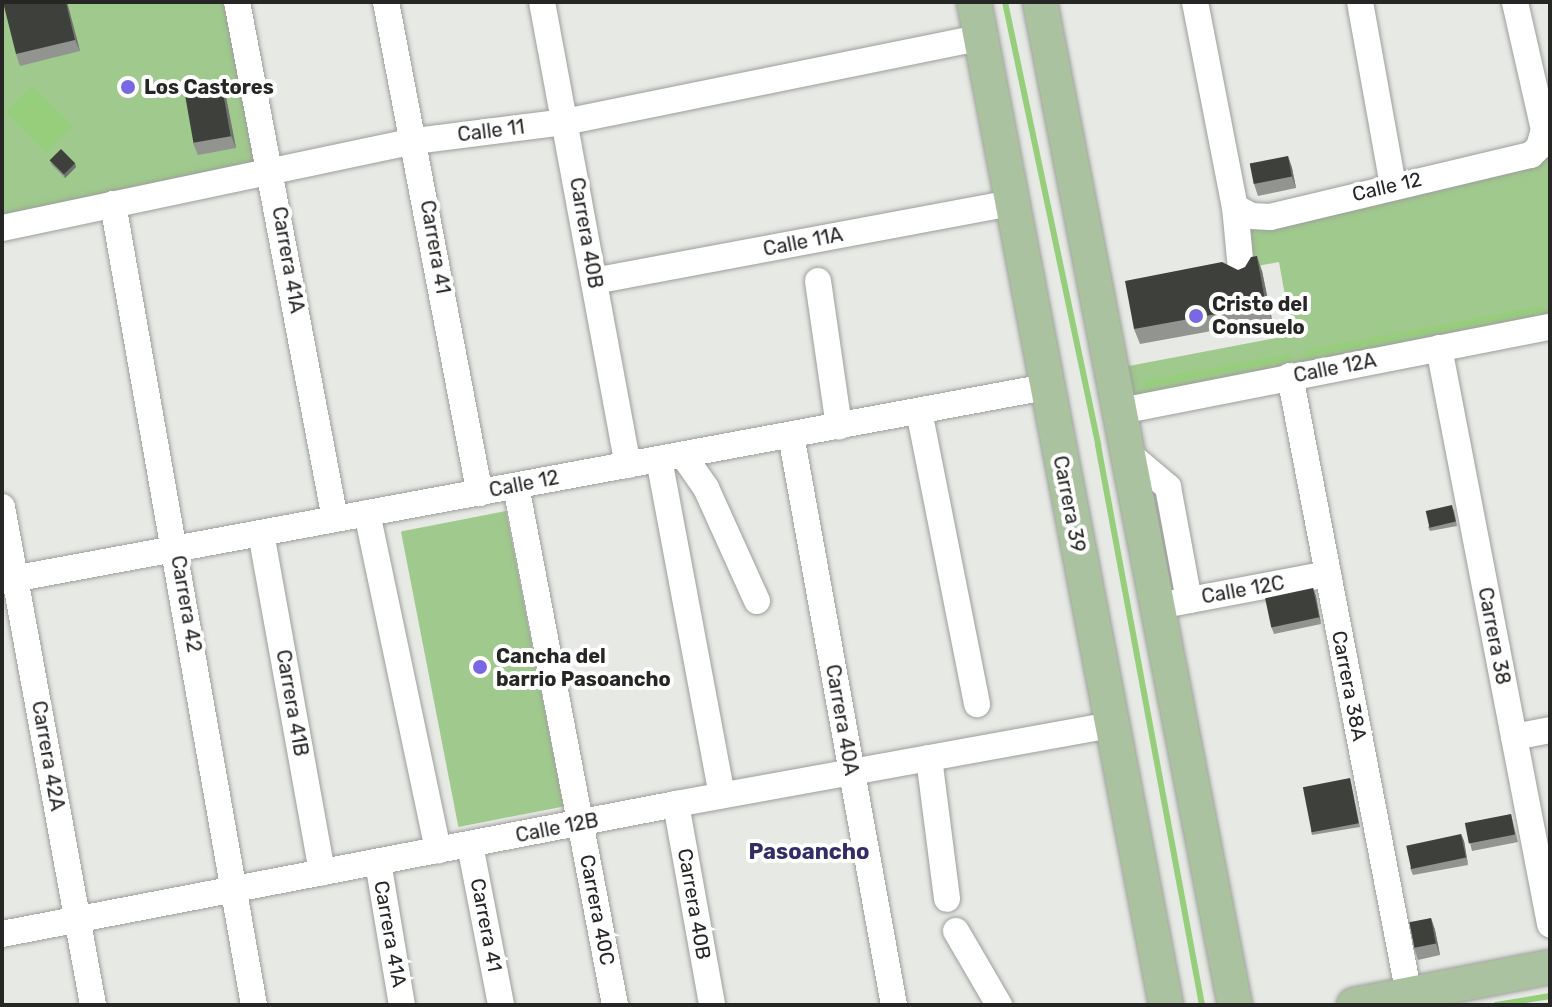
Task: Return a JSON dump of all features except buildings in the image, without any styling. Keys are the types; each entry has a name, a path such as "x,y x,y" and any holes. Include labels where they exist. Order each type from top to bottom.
{"main road":[{"name":"Carrera 39","path":"974,2 1166,1005"},
{"path":"1040,2 1130,455 1174,603 1235,1005"},
{"path":"1354,1005 1550,967"},
{"path":"1228,969 1240,987 1261,1005"}],"street":[{"name":"Carrera 41A","path":"237,2 335,519"},
{"name":"Carrera 41","path":"386,2 480,493"},
{"name":"Carrera 40B","path":"542,2 628,465"},
{"path":"1195,2 1235,207 1241,269"},
{"path":"1360,2 1393,185"},
{"name":"Calle 12","path":"1235,207 1251,216 1270,217 1393,185 1516,159 1539,147 1544,130 1515,2"},
{"name":"Calle 11","path":"2,228 415,141 565,122 981,37"},
{"name":"Calle 11A","path":"594,281 1012,203"},
{"name":"Carrera 42","path":"113,204 177,549 254,1005"},
{"path":"818,281 839,426"},
{"name":"Calle 12A","path":"1121,411 1550,327"},
{"name":"Carrera 38","path":"1439,348 1550,924"},
{"name":"Carrera 38A","path":"1290,376 1409,995"},
{"name":"Calle 12","path":"9,580 1046,387"},
{"path":"919,411 977,704"},
{"name":"Carrera 40A","path":"791,435 894,1005"},
{"path":"671,457 706,488 757,601"},
{"path":"671,457 722,795"},
{"name":"Carrera 40C","path":"516,486 615,1005"},
{"name":"Carrera 42A","path":"2,507 9,580 93,1005"},
{"path":"367,513 438,851"},
{"name":"Carrera 41B","path":"261,533 322,873"},
{"name":"Calle 12C","path":"1174,603 1328,574"},
{"name":"Calle 12B","path":"2,934 722,795 1112,725"},
{"path":"1514,737 1550,730"},
{"path":"929,758 947,899"},
{"name":"Carrera 40B","path":"676,804 712,1005"},
{"name":"Carrera 41","path":"470,845 501,1005"},
{"name":"Carrera 41A","path":"378,862 402,1005"},
{"path":"956,931 999,1005"}],"shaded area":[{"name":"Los Castores","path":"2,2 237,2 271,171 2,228"},
{"path":"32,86 72,126 46,152 6,112"},
{"path":"1550,128 1550,327 1121,411 1113,369 1292,335 1279,262 1241,269 1251,216 1516,159"},
{"name":"Cancha del barrio Pasoancho","path":"506,511 563,806 458,827 401,531"}],"waterway":[{"path":"1005,2 1098,445 1202,1005"},
{"path":"1308,353 1540,309"},
{"path":"1146,384 1288,357"},
{"path":"1496,1005 1550,996"}],"place":[{"name":"Los Castores","path":"128,87"},
{"name":"Cristo del Consuelo","path":"1196,316"},
{"name":"Cancha del barrio Pasoancho","path":"480,667"}],"district":[{"name":"Pasoancho","path":"809,852"}]}
